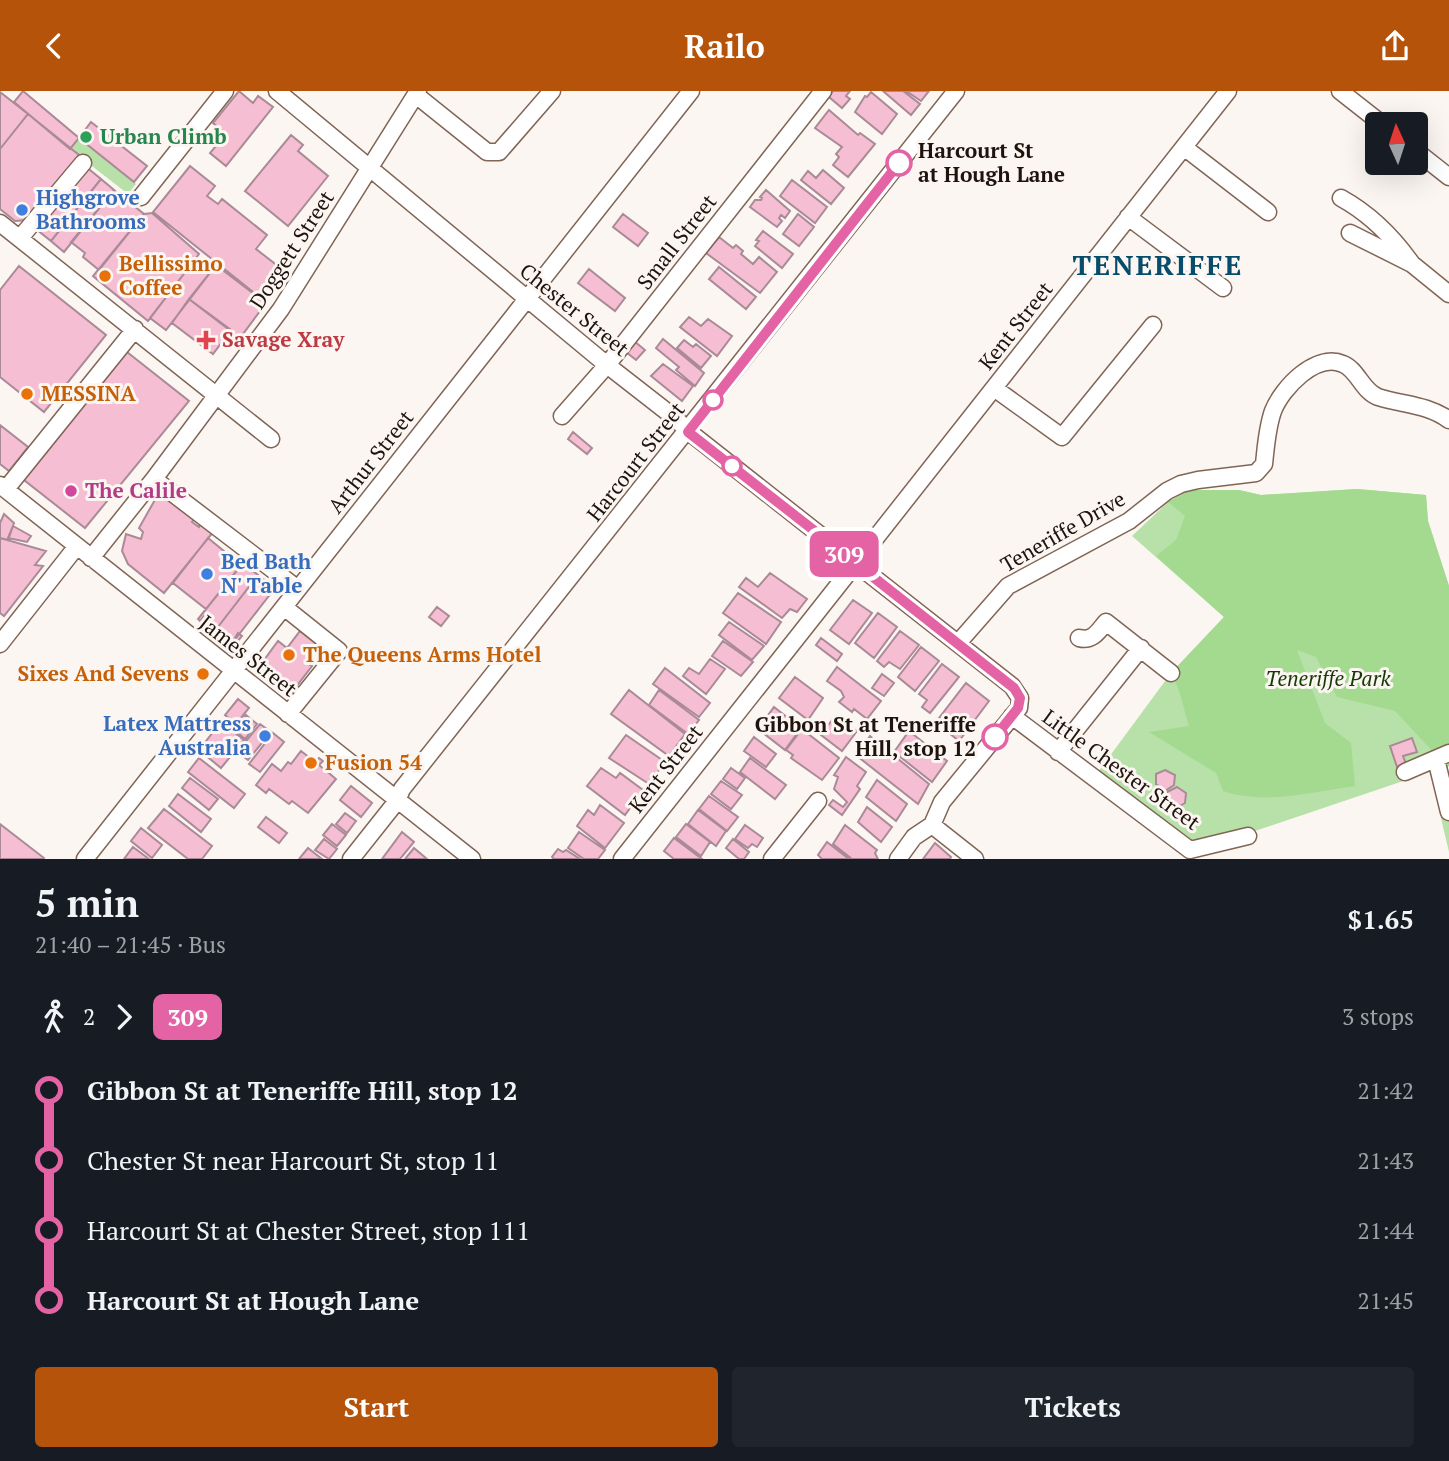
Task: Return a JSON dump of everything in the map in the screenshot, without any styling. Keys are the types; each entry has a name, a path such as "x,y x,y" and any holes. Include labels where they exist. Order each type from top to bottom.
{"street":[{"path":"141,197 226,91"},
{"name":"Chester Street","path":"276,91 607,365 675,418 688,432 853,562"},
{"path":"417,93 487,152 499,152 552,91"},
{"name":"Arthur Street","path":"85,859 691,91"},
{"name":"Small Street","path":"562,416 607,365 823,91"},
{"name":"Harcourt Street","path":"351,859 397,801 402,789 956,91"},
{"name":"Kent Street","path":"622,859 853,562 1228,91"},
{"path":"1340,91 1367,112"},
{"name":"Doggett Street","path":"91,558 154,479 281,309 417,93"},
{"path":"1185,148 1268,212"},
{"path":"1428,160 1449,177"},
{"path":"20,239 83,163"},
{"path":"1341,198 1357,207 1390,235 1412,264"},
{"path":"1128,217 1223,288"},
{"path":"0,223 271,439"},
{"path":"1350,233 1412,264 1449,294"},
{"path":"993,388 1062,437 1153,325"},
{"path":"3,487 135,329"},
{"name":"Teneriffe Drive","path":"958,643 1008,586 1129,521 1167,491 1181,484 1215,477 1246,475 1261,469 1264,464 1268,428 1276,404 1310,367 1339,362 1348,366 1369,392 1437,411 1449,420"},
{"path":"154,479 298,589"},
{"name":"James Street","path":"3,487 472,859"},
{"path":"0,643 76,546"},
{"path":"853,562 858,579 868,573 1012,687 1020,698 1018,708 942,802 932,825 914,837 898,859"},
{"path":"284,607 339,651 288,714"},
{"path":"1079,638 1093,637 1106,621 1171,673"},
{"path":"1058,752 1141,648"},
{"name":"Little Chester Street","path":"1012,716 1190,850 1248,837"},
{"path":"1405,772 1443,756 1449,812"},
{"path":"772,859 818,801"},
{"path":"932,825 975,859"}],"green space":[{"path":"79,138 136,184 128,194 70,149"},
{"name":"Teneriffe Park","path":"1357,489 1426,495 1428,521 1449,586 1449,766 1443,768 1449,793 1449,852 1430,772 1249,833 1194,845 1098,772 1171,673 1224,617 1132,536 1168,502 1189,490 1239,490 1261,495"},
{"name":"Teneriffe Park","path":"1357,489 1426,495 1428,521 1449,586 1449,766 1443,768 1437,756 1395,711 1337,697 1316,657 1297,650 1325,723 1351,743 1355,786 1272,797 1223,791 1216,773 1149,732 1189,726 1171,673 1224,617 1156,556 1176,540 1185,516 1168,502 1189,490 1239,490 1261,495"}],"building":[{"path":"23,91 79,138 70,149 14,102"},
{"path":"239,91 253,103 258,96 273,107 226,166 210,153 226,134 213,123"},
{"path":"833,91 850,91 846,96 850,99 842,108 829,97"},
{"path":"883,91 903,91 920,104 911,115"},
{"path":"906,91 929,91 921,101"},
{"path":"0,92 28,114 0,149"},
{"path":"871,92 897,114 882,134 855,112 865,96"},
{"path":"829,110 858,135 860,133 875,144 848,177 833,165 839,157 836,154 842,147 815,128"},
{"path":"28,114 79,155 28,220 15,221 0,209 0,149"},
{"path":"91,122 147,166 134,182 79,138"},
{"path":"291,135 303,145 298,151 328,176 288,226 245,191"},
{"path":"85,166 101,179 51,241 36,229"},
{"path":"190,166 215,186 207,196 218,204 222,199 267,235 256,249 283,270 263,300 153,212"},
{"path":"823,170 844,188 831,204 801,180 808,171 816,178"},
{"path":"101,179 114,190 64,252 51,241"},
{"path":"792,180 827,207 815,223 780,196"},
{"path":"114,190 144,214 99,270 83,257 85,253 71,242"},
{"path":"766,190 790,211 785,218 781,215 779,218 782,221 777,227 750,207 755,200 761,200 760,197"},
{"path":"152,213 199,254 148,321 93,276 144,214"},
{"path":"623,214 648,233 638,246 613,227"},
{"path":"798,214 814,227 799,246 783,234"},
{"path":"763,231 793,254 782,268 755,246"},
{"path":"719,237 733,248 736,245 743,251 741,254 753,264 759,257 777,272 760,293 706,253"},
{"path":"197,257 213,269 166,330 150,318"},
{"path":"216,265 266,303 240,338 189,299"},
{"path":"19,266 106,335 44,412 0,377 0,290"},
{"path":"719,267 756,297 746,309 709,279"},
{"path":"589,269 625,298 615,311 578,283"},
{"path":"189,299 231,330 213,354 172,323"},
{"path":"689,317 701,326 708,319 732,336 717,356 680,327"},
{"path":"663,339 704,373 695,386 676,370 679,367 656,348"},
{"path":"684,340 693,347 696,344 711,356 701,368 677,348"},
{"path":"634,341 645,350 636,360 626,352"},
{"name":"The Calile","path":"127,352 189,401 85,528 24,480"},
{"path":"663,364 693,386 682,401 651,376"},
{"path":"0,425 28,447 9,471 0,464"},
{"path":"573,432 592,448 587,454 568,439"},
{"path":"162,490 195,517 192,522 199,527 202,522 214,531 164,593 128,564 122,551 126,534 141,539 143,532 139,528"},
{"path":"4,514 14,523 8,540 0,538 0,523"},
{"path":"13,526 31,536 27,542 8,538"},
{"path":"0,538 46,551 35,565 43,566 4,616 0,613"},
{"name":"Bed Bath N' Table","path":"208,538 241,565 206,609 173,583"},
{"path":"243,563 258,575 214,632 202,622 204,616 200,621 198,619"},
{"path":"770,573 807,599 797,612 790,609 782,618 739,587 746,578 758,587"},
{"path":"258,575 275,588 230,646 214,632"},
{"path":"738,593 781,622 766,644 723,613"},
{"path":"853,600 872,613 849,644 830,630"},
{"path":"437,607 449,616 441,626 429,617"},
{"path":"878,613 897,627 874,658 855,643"},
{"path":"729,622 764,646 752,660 719,635"},
{"name":"The Queens Arms Hotel","path":"300,631 318,645 305,662 312,666 292,692 259,667 278,641 287,648"},
{"path":"900,631 919,645 900,669 889,662 884,667 877,661"},
{"path":"214,632 230,646 238,633 242,636 233,647 227,648 211,635"},
{"path":"821,638 842,654 837,661 816,645"},
{"path":"723,641 753,662 741,676 712,656"},
{"path":"921,647 939,661 915,691 898,677"},
{"path":"710,659 725,669 706,694 683,676 689,668 699,674"},
{"path":"942,664 959,677 930,713 922,707 927,700 919,694"},
{"path":"837,667 881,701 867,719 839,702 844,697 841,691 827,681"},
{"path":"665,668 710,703 699,717 653,684"},
{"path":"882,674 894,683 884,696 872,688"},
{"path":"795,677 823,698 808,720 779,698"},
{"path":"966,683 989,701 959,741 949,733 952,728 939,718"},
{"path":"629,690 685,734 669,756 611,714"},
{"path":"659,690 699,720 688,734 649,705"},
{"path":"238,699 249,708 236,724 225,715"},
{"path":"774,707 801,728 785,750 758,729"},
{"path":"246,715 257,724 245,739 234,730"},
{"path":"835,716 857,731 842,751 821,735"},
{"path":"221,722 244,740 221,768 199,750"},
{"path":"260,724 271,732 248,760 237,752"},
{"path":"802,729 839,758 822,780 791,758 793,755 786,750"},
{"path":"909,731 947,761 932,782 894,752"},
{"path":"273,733 284,742 260,772 249,764"},
{"path":"626,735 665,762 649,784 609,758"},
{"path":"870,736 929,784 918,804 857,756"},
{"path":"754,737 776,754 766,767 744,751"},
{"path":"1412,738 1417,752 1403,756 1406,764 1397,767 1390,746"},
{"path":"301,751 315,762 319,758 323,761 319,765 325,770 328,766 332,769 329,773 336,779 308,813 292,801 289,804 269,789 266,793 256,785 272,764 281,771 288,762 291,764"},
{"path":"846,757 866,772 857,786 860,789 842,815 829,805 833,800 843,807 847,802 834,789 838,777 834,775"},
{"path":"199,758 245,794 234,808 188,772"},
{"path":"750,758 786,785 775,799 740,772"},
{"path":"601,768 616,778 620,773 643,790 625,815 587,786"},
{"path":"731,768 745,778 737,789 723,779"},
{"path":"1165,770 1175,775 1174,785 1165,791 1156,784 1156,774"},
{"path":"190,778 218,799 209,810 182,788"},
{"path":"877,780 907,804 896,821 866,797"},
{"path":"721,781 742,795 731,809 711,794"},
{"path":"351,786 372,803 361,817 340,800"},
{"path":"1177,787 1186,793 1185,803 1176,808 1167,802 1167,792"},
{"path":"178,794 211,819 201,832 169,806"},
{"path":"709,796 738,817 727,831 699,809"},
{"path":"600,805 624,823 605,848 577,826 588,810 594,815"},
{"path":"867,807 892,827 881,842 858,822"},
{"path":"164,809 212,846 202,859 188,859 148,828"},
{"path":"698,810 726,831 716,846 688,824"},
{"path":"345,813 356,821 347,833 336,824"},
{"path":"266,817 287,833 279,843 258,827"},
{"path":"0,824 44,858 0,859"},
{"path":"332,824 346,835 337,846 323,835"},
{"path":"686,824 710,842 701,856 676,837"},
{"path":"745,825 763,838 757,847 752,844 748,848 735,839"},
{"path":"845,825 877,850 875,853 878,859 852,859 833,844"},
{"path":"141,828 162,845 152,858 131,841"},
{"path":"402,832 414,842 400,859 382,859"},
{"path":"579,832 605,850 598,859 584,859 568,848"},
{"path":"674,838 702,859 674,859 664,851"},
{"path":"324,839 337,849 329,859 315,850"},
{"path":"733,839 749,852 744,859 739,859 726,848"},
{"path":"827,842 849,859 822,859 818,855"},
{"path":"935,843 951,857 950,859 923,859"},
{"path":"133,847 149,859 124,859"},
{"path":"308,848 322,859 299,859"},
{"path":"414,848 427,859 405,859"},
{"path":"558,849 563,852 566,850 580,859 554,859 552,857"}],"bus line":[{"name":"309","path":"899,163 688,432 848,557 855,553 863,554 869,559 871,566 868,573 1014,688 1018,692 1020,703 995,737"}],"place":[{"name":"Urban Climb","path":"86,137"},
{"name":"Harcourt St at Hough Lane","path":"899,163"},
{"name":"Highgrove Bathrooms","path":"22,210"},
{"name":"Bellissimo Coffee","path":"105,276"},
{"name":"Savage Xray","path":"206,340"},
{"name":"MESSINA","path":"27,394"},
{"name":"The Calile","path":"71,491"},
{"name":"Bed Bath N' Table","path":"207,574"},
{"name":"The Queens Arms Hotel","path":"289,655"},
{"name":"Sixes And Sevens","path":"203,674"},
{"name":"Latex Mattress Australia","path":"265,736"},
{"name":"Gibbon St at Teneriffe Hill, stop 12","path":"995,737"},
{"name":"Fusion 54","path":"311,763"}],"district":[{"name":"TENERIFFE","path":"1158,265"}]}
